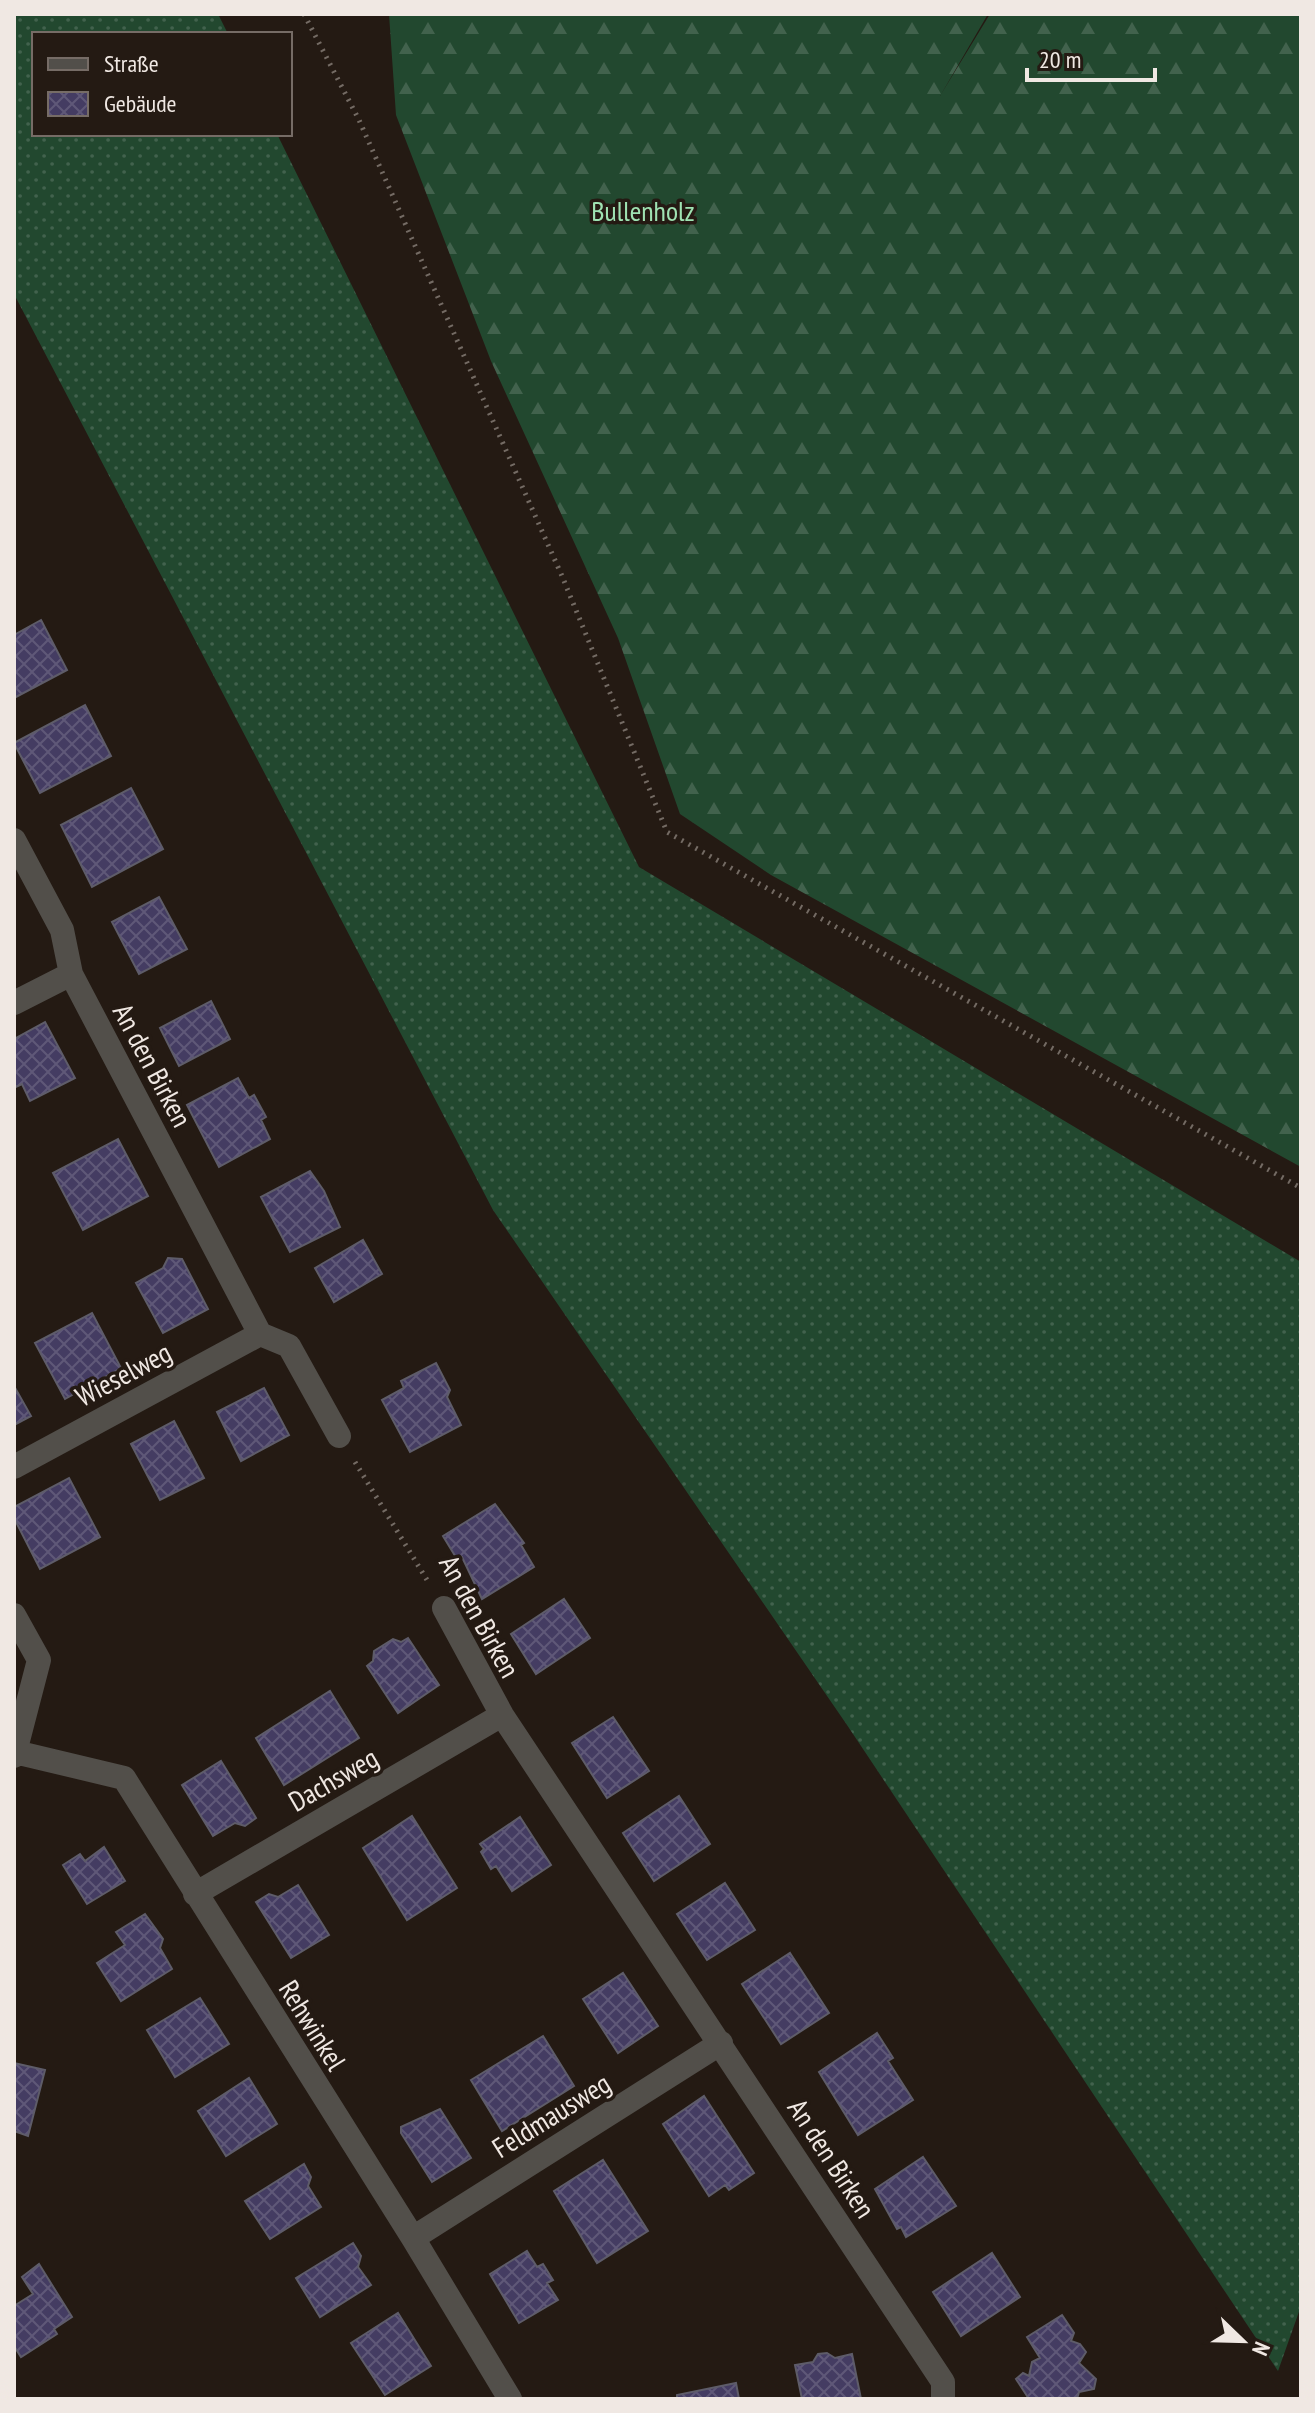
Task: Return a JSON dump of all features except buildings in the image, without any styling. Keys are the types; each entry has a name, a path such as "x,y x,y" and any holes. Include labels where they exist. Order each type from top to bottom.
{"street":[{"name":"An den Birken","path":"14,840 62,930 71,974 260,1334"},
{"path":"14,1003 71,974"},
{"path":"260,1334 289,1346 339,1436"},
{"name":"Wieselweg","path":"14,1467 260,1334"},
{"name":"An den Birken","path":"444,1608 502,1715 943,2382 943,2399"},
{"path":"14,1615 39,1660 14,1754"},
{"name":"Dachsweg","path":"195,1894 502,1715"},
{"name":"Rehwinkel","path":"14,1754 124,1778 413,2238 510,2399"},
{"name":"Feldmausweg","path":"413,2238 721,2043"}],"path":[{"path":"304,14 359,120 556,561 667,832 1301,1188"},
{"name":"An den Birken","path":"339,1436 444,1608"}],"green space":[{"path":"14,14 218,14 227,32 32,32 32,136 278,136 639,867 1301,1262 1301,2306 1278,2371 847,1725 493,1210 14,294"},
{"name":"Bullenholz","path":"389,14 988,14 940,96 990,14 1301,14 1301,1167 771,875 680,814 618,638 491,361 396,115"}]}
